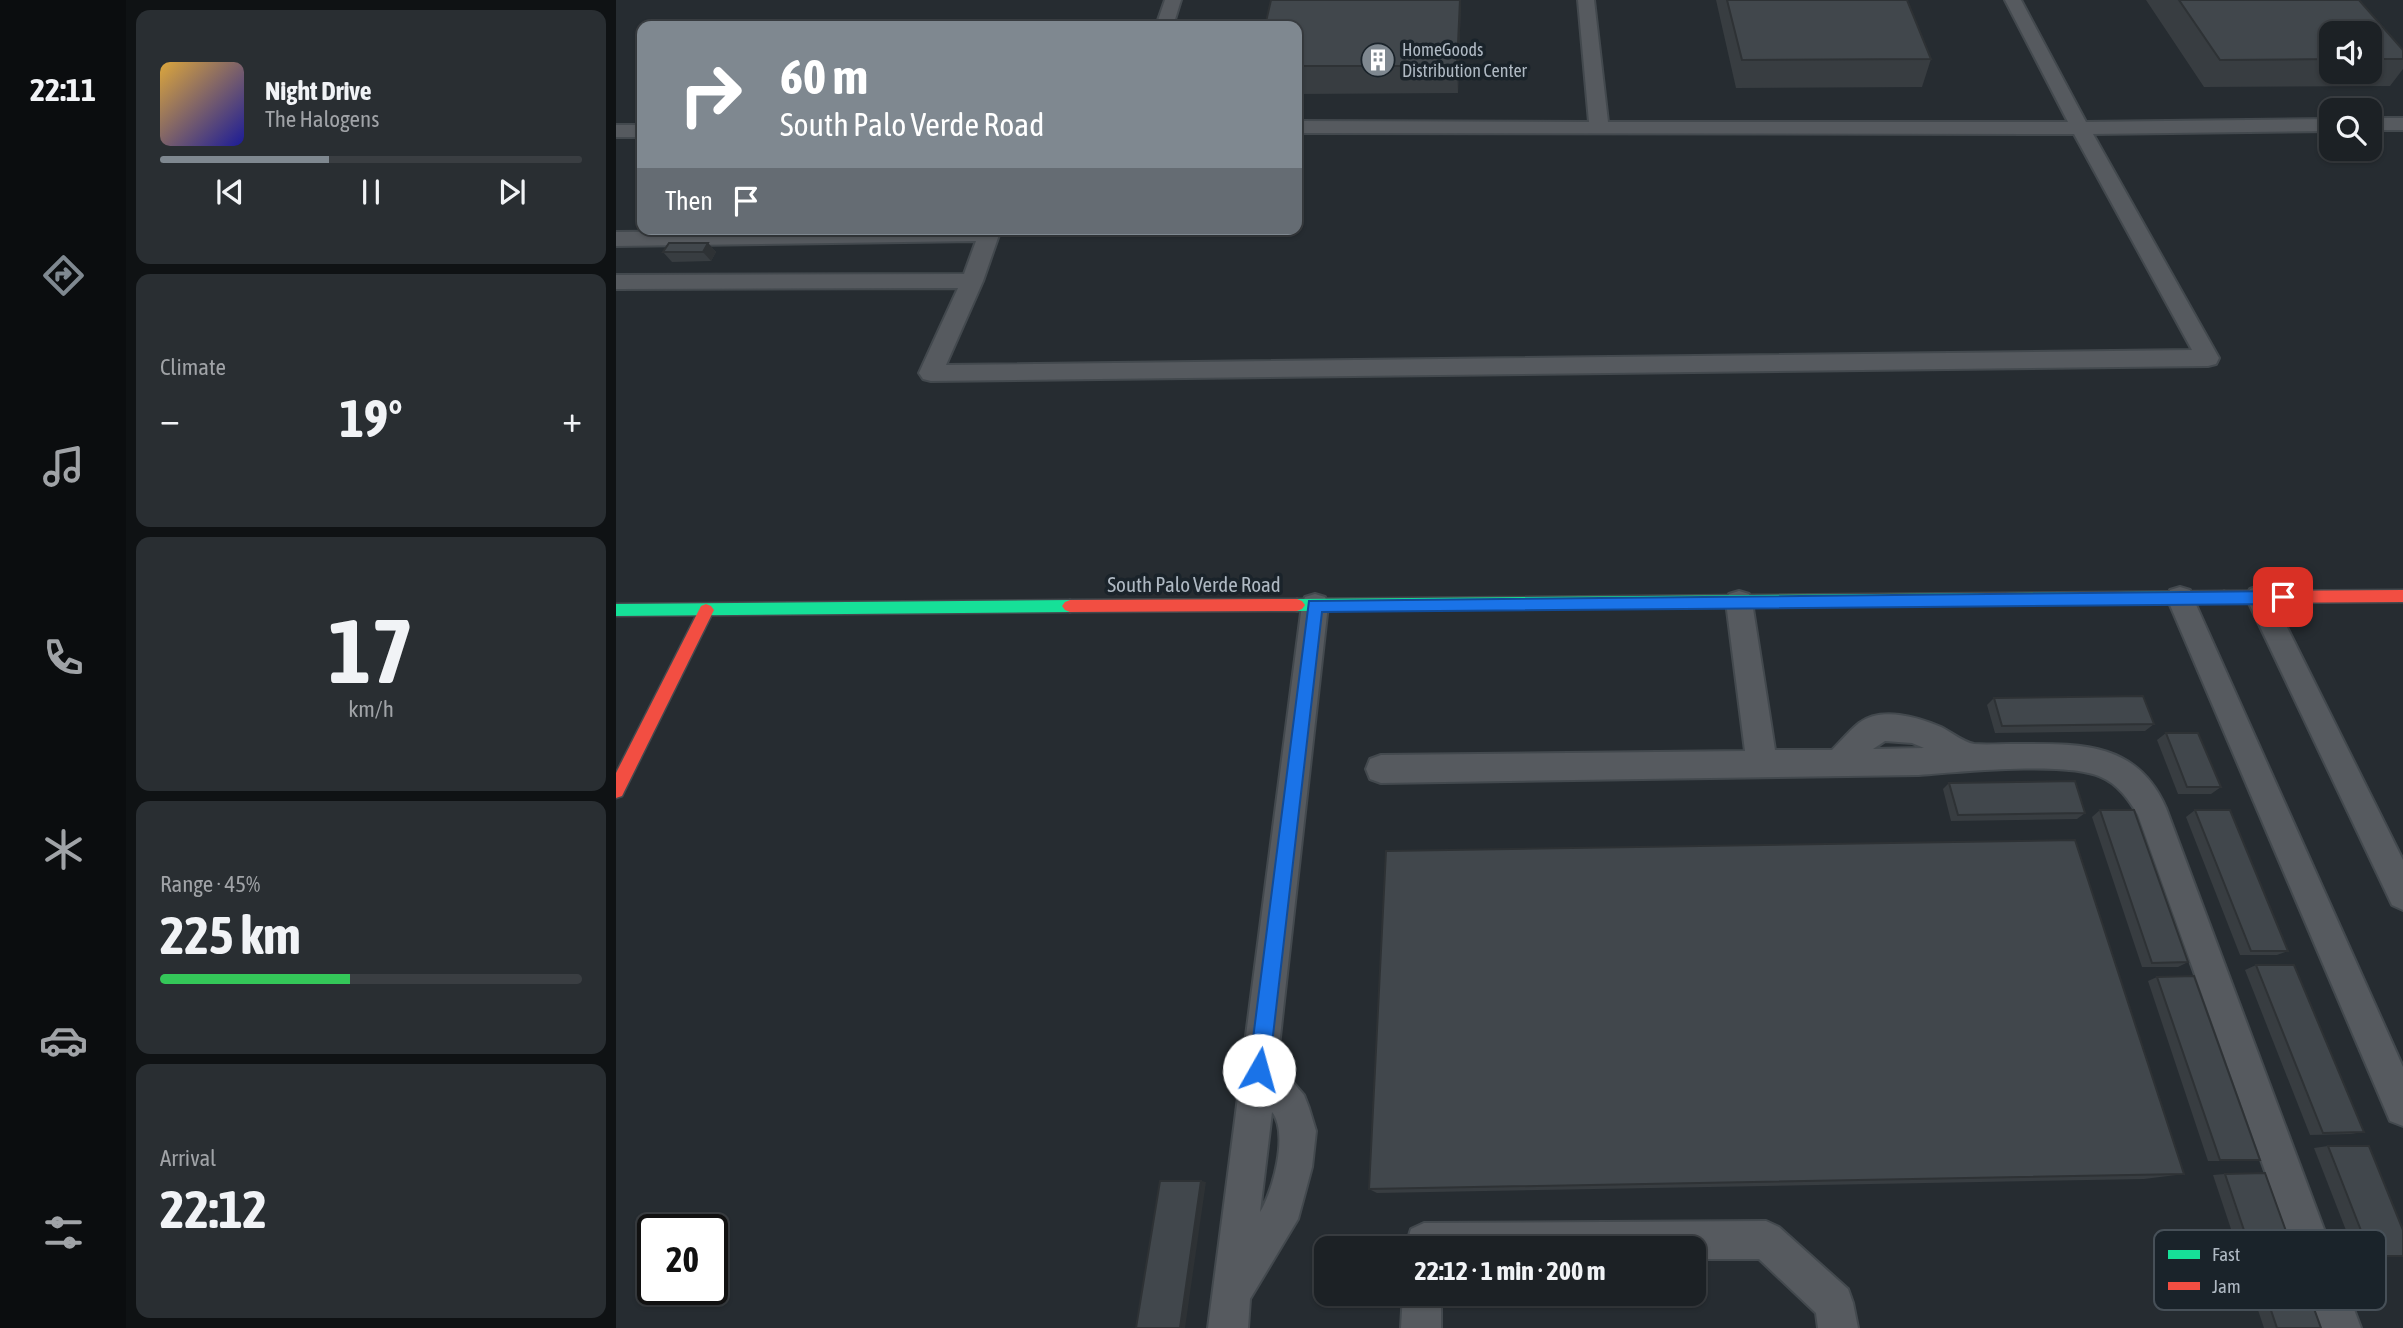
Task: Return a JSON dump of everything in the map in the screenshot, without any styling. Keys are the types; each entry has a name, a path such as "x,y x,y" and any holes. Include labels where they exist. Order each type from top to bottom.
{"street":[{"name":"South Palo Verde Road","path":"616,611 2403,596"},
{"path":"616,790 706,610"}],"lane":[{"path":"1166,21 1173,0"},
{"path":"1586,0 1599,128"},
{"path":"989,235 972,281 931,373 2208,358 2080,128 2013,0"},
{"path":"2382,124 2403,124"},
{"path":"1302,127 2080,128 2319,125"},
{"path":"616,131 637,131"},
{"path":"616,239 830,235"},
{"path":"616,282 972,281"},
{"path":"2259,597 2403,894"},
{"path":"2180,598 2403,1108"},
{"path":"1739,602 1762,764"},
{"path":"1230,1311 1315,605"},
{"path":"1381,769 1919,762 1971,757 2085,757 2104,762 2124,773 2139,788 2151,808 2305,1230"},
{"path":"1230,1311 1285,1206 1294,1167 1298,1131 1291,1108 1259,1070"},
{"path":"1706,1240 1766,1240 1834,1303 1838,1328"},
{"path":"1421,1328 1422,1306"},
{"path":"2334,1310 2341,1328"}],"building":[{"name":"HomeGoods Distribution Center","path":"1271,0 1460,0 1457,66 1302,66 1302,21 1266,21"},
{"path":"1727,0 1907,0 1931,59 1742,60"},
{"path":"2179,0 2359,0 2377,21 2319,21 2319,59 2220,60"},
{"path":"2382,26 2403,50 2403,59 2382,59"},
{"path":"669,243 708,243 703,252 663,252"},
{"path":"2143,696 2154,724 2002,726 1994,698"},
{"path":"2166,733 2198,733 2221,787 2187,787"},
{"path":"2075,781 2085,813 1958,815 1949,783"},
{"path":"2100,810 2134,810 2188,962 2152,963"},
{"path":"2195,810 2230,810 2288,951 2251,951"},
{"path":"2075,840 2184,1174 1369,1189 1386,851"},
{"path":"2256,965 2294,965 2364,1132 2323,1133"},
{"path":"2194,976 2260,1160 2220,1160 2157,977"},
{"path":"2328,1146 2369,1146 2403,1230 2403,1256 2386,1256 2386,1230 2361,1230"},
{"path":"2265,1173 2286,1230 2244,1230 2225,1174"},
{"path":"1160,1181 1201,1181 1180,1328 1136,1328"},
{"path":"2271,1310 2314,1310 2321,1328 2277,1328"}],"traffic: fast":[{"path":"1297,605 2224,597"},
{"path":"616,610 1070,606"}],"traffic: jam":[{"path":"2224,597 2403,596"},
{"path":"1070,606 1297,605"},
{"path":"616,790 706,610"}],"place":[{"name":"HomeGoods Distribution Center","path":"1378,60"}],"route":[{"path":"1259,1070 1315,605 2283,597"}]}
